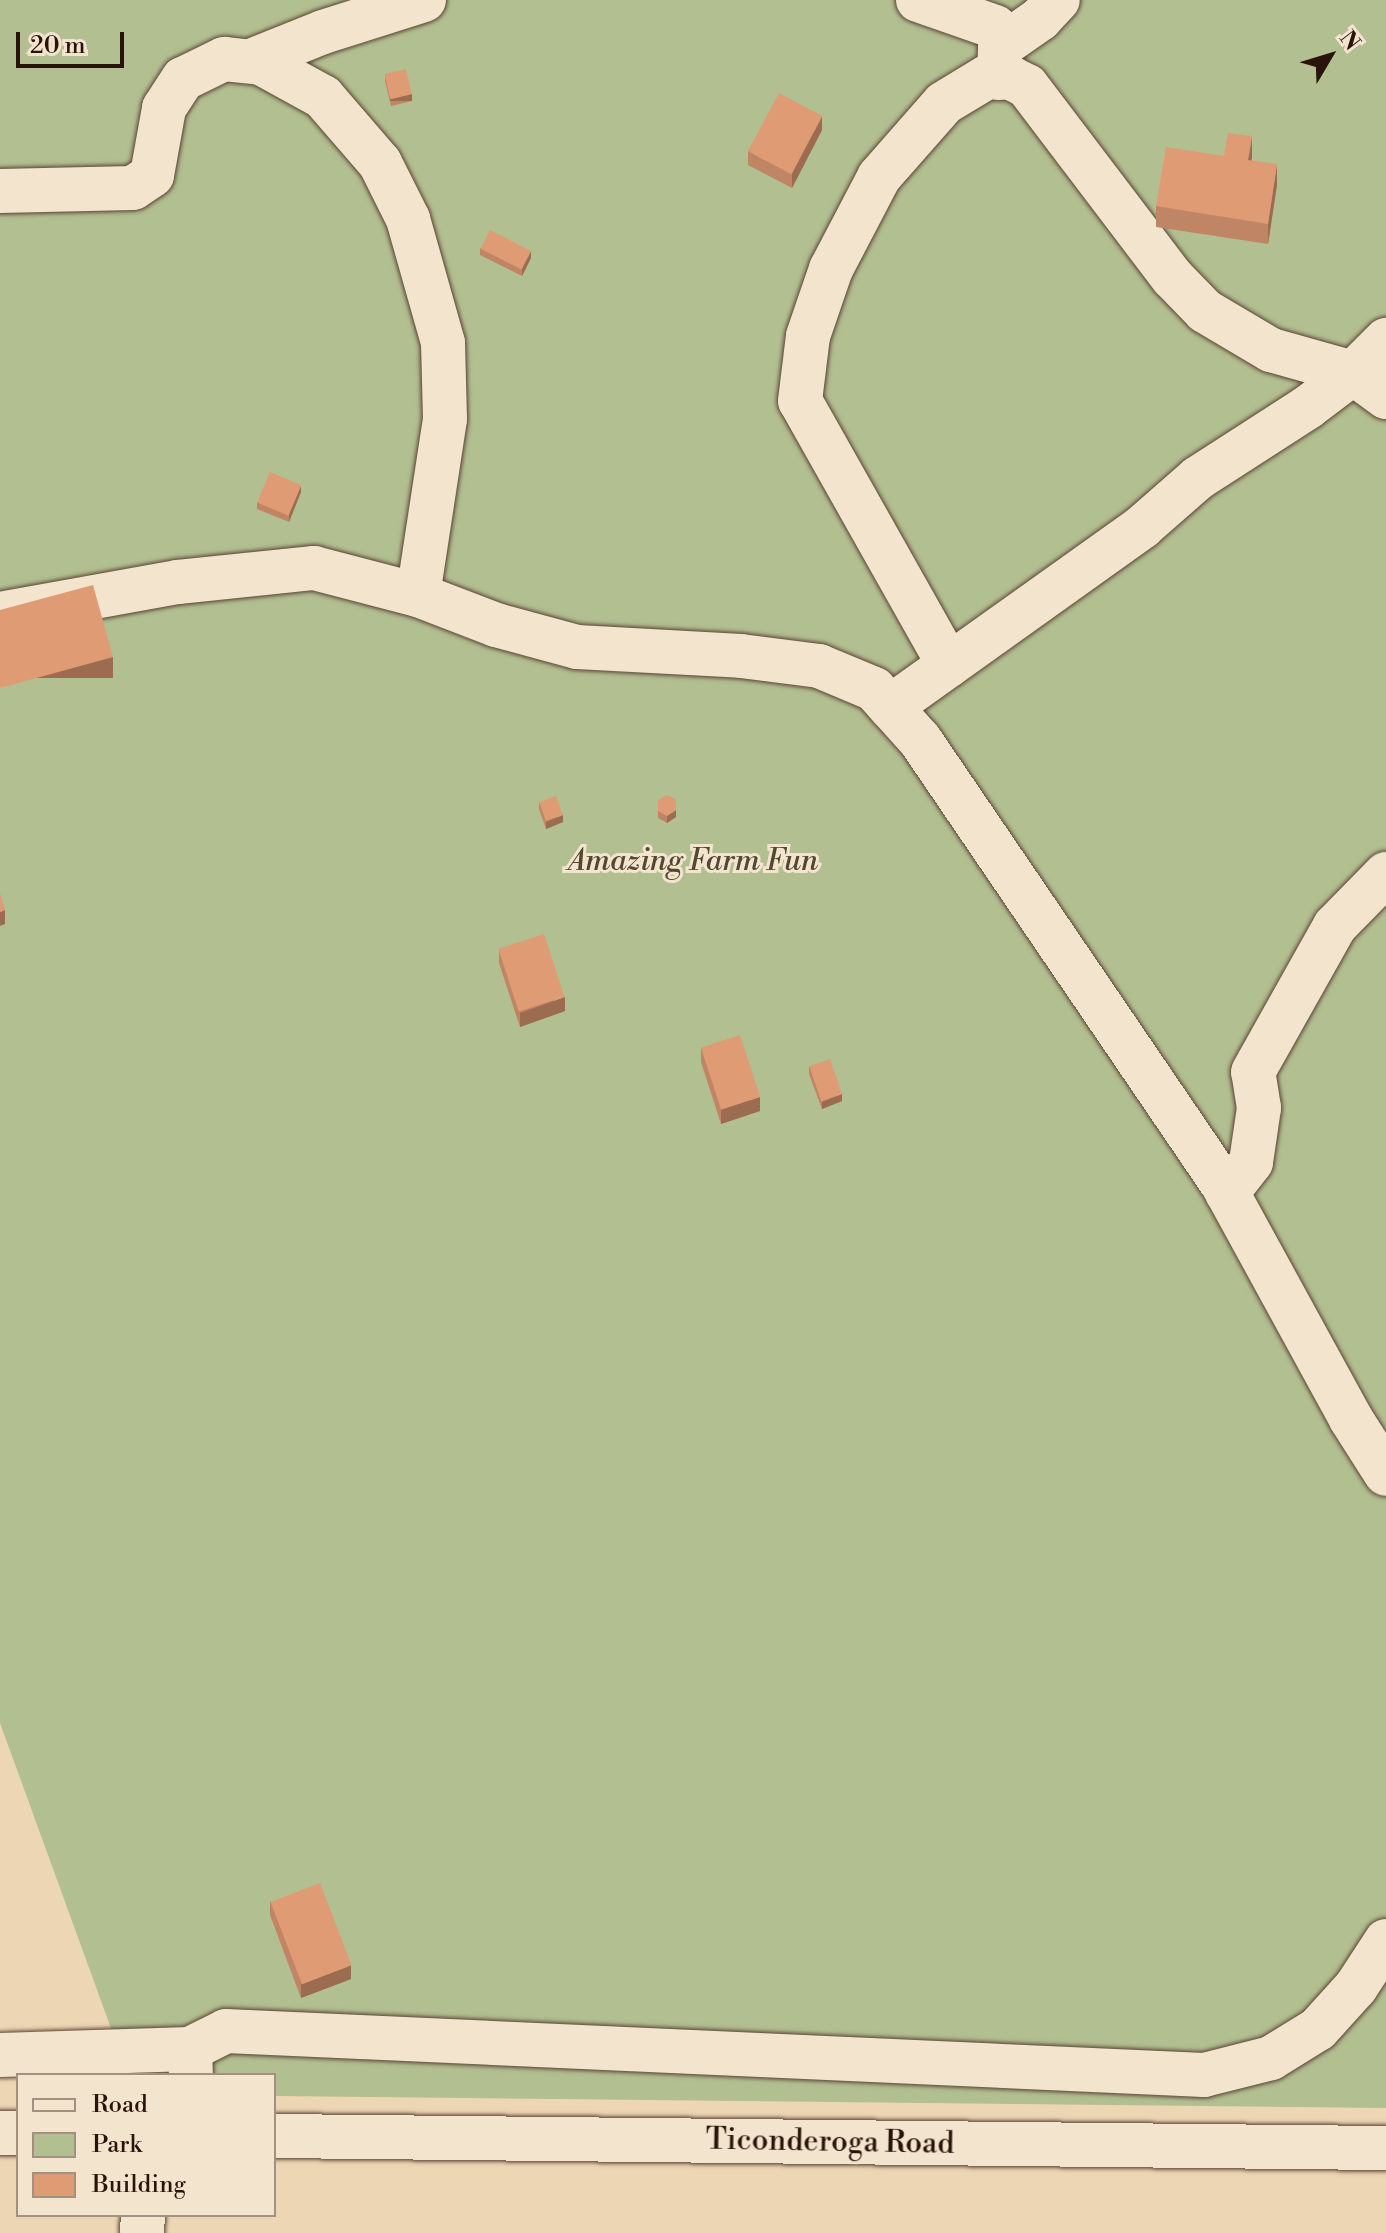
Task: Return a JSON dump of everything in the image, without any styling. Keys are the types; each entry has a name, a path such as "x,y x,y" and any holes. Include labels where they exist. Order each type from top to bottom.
{"street":[{"path":"251,61 323,32 424,0"},
{"path":"918,0 997,38 1011,78 1027,86 1173,278 1205,311 1271,350 1369,385"},
{"path":"997,38 1040,19 1058,0"},
{"path":"949,665 800,401 808,336 831,269 879,177 944,103 987,77 997,38"},
{"path":"0,191 133,188 152,175 164,108 183,79 224,59 261,63 323,97 380,163 408,219 443,343 445,419 418,595"},
{"path":"890,707 1142,527 1198,478 1369,385 1386,340"},
{"path":"0,614 178,582 314,568 418,595 496,625 577,647 741,656 819,666 874,689 920,740 1227,1193 1351,1419 1386,1474"},
{"path":"1227,1193 1251,1162 1259,1108 1253,1072 1335,926 1386,874"},
{"path":"0,2055 191,2062 226,2031 1204,2075 1271,2058 1318,2029 1356,1987 1386,1941"},
{"name":"Ticonderoga Road","path":"276,2136 1386,2148"}],"green space":[{"name":"Amazing Farm Fun","path":"0,0 1386,0 1386,2108 276,2096 276,2073 127,2073 0,1723"}],"building":[{"path":"406,69 412,94 390,99 385,74"},
{"path":"779,93 822,116 791,174 748,151"},
{"path":"1228,133 1252,136 1248,160 1277,164 1268,224 1156,206 1166,147 1224,156"},
{"path":"490,230 531,251 521,270 480,249"},
{"path":"270,472 301,485 288,516 257,502"},
{"path":"93,585 113,657 0,688 0,610"},
{"path":"666,795 676,799 676,810 667,816 658,811 658,801"},
{"path":"556,796 563,815 546,821 539,802"},
{"path":"0,893 5,910 0,912"},
{"path":"544,934 564,997 519,1012 498,949"},
{"path":"740,1035 760,1097 721,1109 701,1048"},
{"path":"830,1059 842,1094 821,1101 809,1066"},
{"path":"320,1883 352,1965 302,1984 271,1902"}]}
